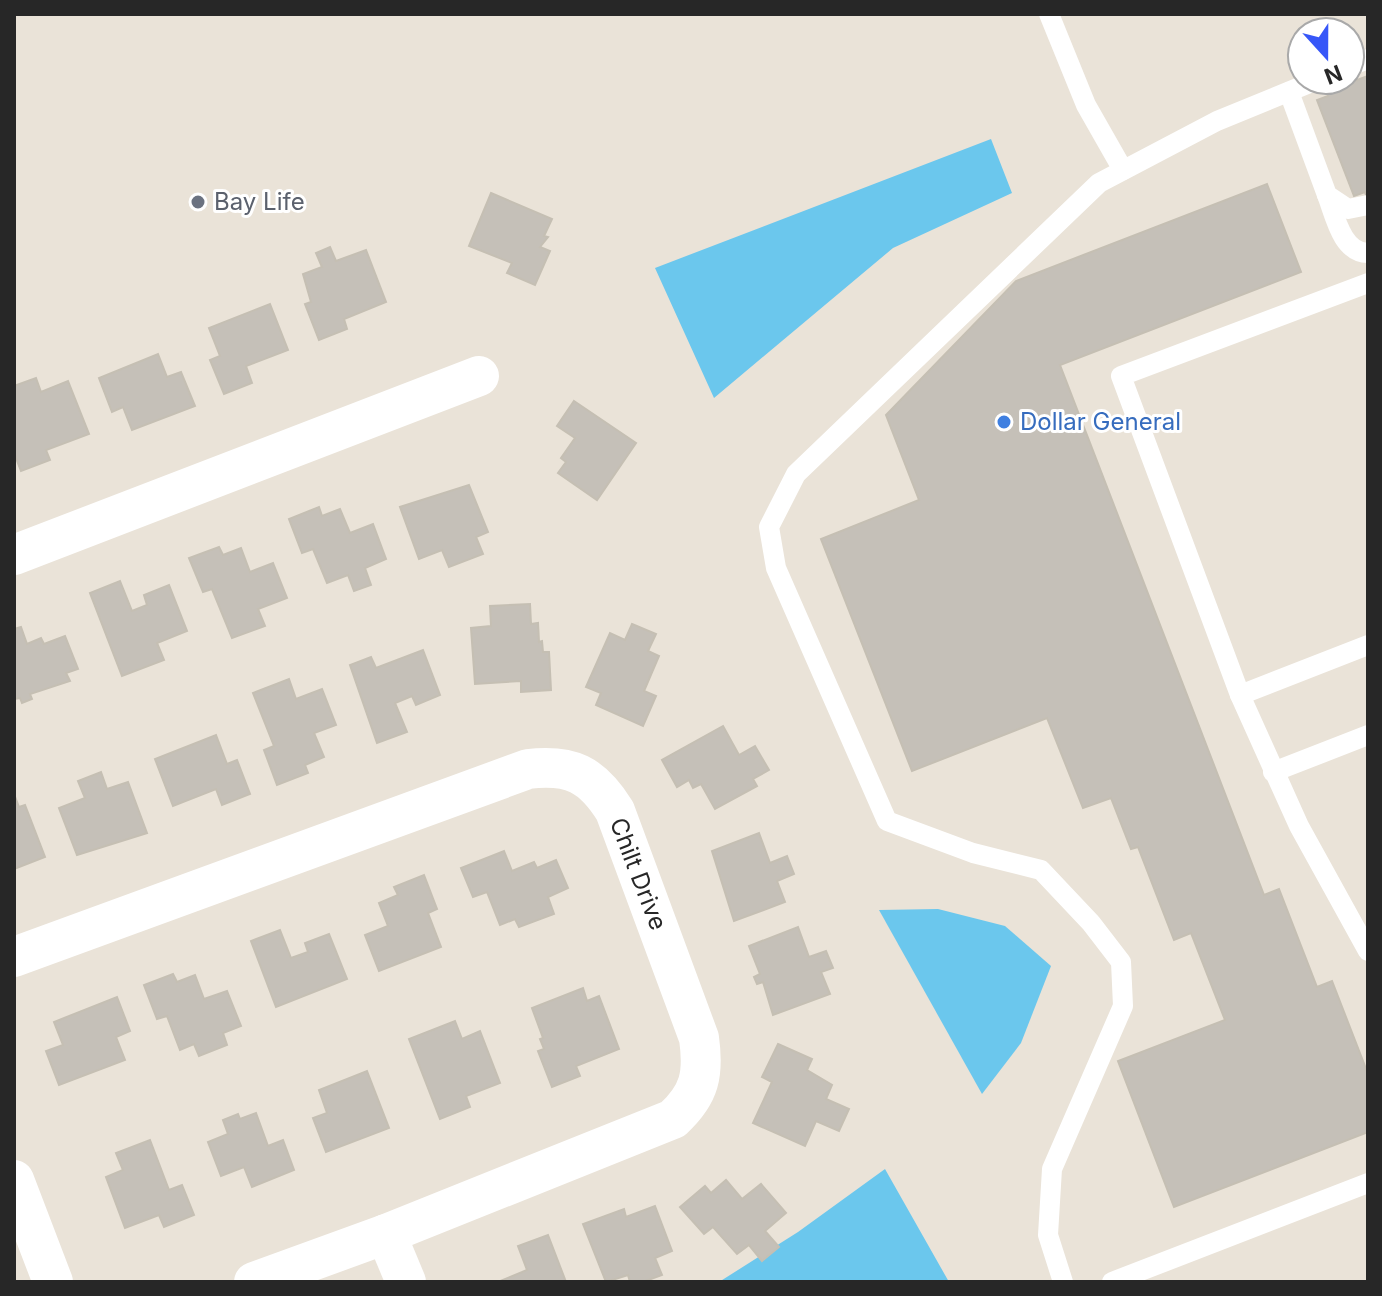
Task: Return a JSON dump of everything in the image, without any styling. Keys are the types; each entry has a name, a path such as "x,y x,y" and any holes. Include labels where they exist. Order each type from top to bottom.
{"street":[{"path":"14,555 479,376"},
{"name":"Chilt Drive","path":"14,957 528,769 555,766 582,774 603,792 615,811 699,1038 702,1058 692,1102 673,1119 386,1234 254,1282"},
{"path":"14,1180 53,1282"},
{"path":"386,1234 406,1282"}],"lane":[{"path":"1049,14 1086,105 1123,170"},
{"path":"1063,1282 1048,1235 1052,1169 1123,1006 1121,962 1091,923 1041,870 973,853 887,821 776,568 769,527 796,474 1099,183 1217,121 1286,93"},
{"path":"1290,96 1347,244 1357,253 1368,253"},
{"path":"1327,195 1348,209 1368,205"},
{"path":"1368,283 1121,376 1240,695 1273,772 1368,951"},
{"path":"1240,695 1368,645"},
{"path":"1273,772 1368,735"},
{"path":"1112,1282 1368,1183"}],"water":[{"path":"991,139 1012,193 893,248 714,398 655,268"},
{"path":"938,909 1005,926 1051,966 1021,1043 982,1094 879,910"},
{"path":"885,1169 949,1282 719,1282 798,1232"}],"building":[{"path":"1366,77 1368,202 1365,192 1354,196 1317,100 1328,96 1366,96"},
{"path":"1267,184 1301,272 1060,365 1264,895 1279,889 1317,987 1332,981 1368,1074 1368,1132 1174,1207 1118,1061 1225,1020 1191,933 1174,940 1138,847 1131,849 1111,798 1083,808 1047,718 912,771 821,539 919,500 886,415 1016,281"},
{"path":"491,193 552,219 544,236 548,237 540,247 550,251 535,285 507,273 512,263 469,246"},
{"path":"330,247 336,261 366,250 386,302 344,319 347,329 319,340 305,304 311,302 303,274 322,267 316,253"},
{"path":"270,304 288,350 246,366 252,383 224,394 210,360 220,356 209,328"},
{"path":"158,354 167,377 181,372 195,406 132,430 123,407 112,412 99,378"},
{"path":"36,378 41,392 68,381 89,434 46,450 50,460 21,471 14,453 14,386"},
{"path":"574,401 636,443 597,500 558,473 566,462 561,458 575,438 557,426"},
{"path":"469,485 488,532 476,537 483,554 449,567 442,550 419,559 400,507"},
{"path":"319,507 322,516 340,509 350,533 373,524 386,559 365,568 371,585 354,591 348,575 327,583 313,549 302,553 289,519"},
{"path":"219,547 223,555 241,548 250,572 273,563 287,598 258,609 265,626 232,638 212,589 203,592 189,558"},
{"path":"120,581 132,611 147,605 144,595 169,585 187,631 157,643 164,660 122,676 90,593"},
{"path":"530,604 531,624 538,623 539,642 542,641 543,652 549,652 551,690 521,692 521,681 475,684 471,628 491,626 490,606"},
{"path":"632,624 656,634 648,651 659,656 644,691 656,696 643,726 596,705 601,693 586,687 610,633 625,640"},
{"path":"21,627 27,644 41,638 44,644 65,636 78,669 66,673 70,681 30,694 32,699 22,703 20,698 14,699 14,629"},
{"path":"423,650 440,695 416,705 412,696 395,703 407,732 377,743 350,665 371,657 376,668"},
{"path":"289,679 296,699 322,689 336,725 314,733 324,757 305,765 308,773 277,785 264,750 274,746 253,693"},
{"path":"723,726 739,755 755,746 769,770 753,779 757,786 715,809 701,784 693,788 689,780 677,787 662,760"},
{"path":"216,735 227,764 237,760 250,794 222,805 216,789 173,806 155,759"},
{"path":"101,772 107,789 128,782 147,833 77,855 59,808 85,798 78,781"},
{"path":"14,794 19,807 25,805 45,857 14,869"},
{"path":"759,833 770,863 787,856 794,874 777,881 785,902 734,921 712,851"},
{"path":"504,851 512,871 534,862 537,868 556,860 568,888 548,897 554,914 519,927 515,919 500,925 487,892 473,897 461,868"},
{"path":"424,875 437,909 428,913 441,947 379,971 365,935 388,926 379,903 398,895 394,887"},
{"path":"798,927 809,957 826,951 833,968 821,972 830,994 773,1015 763,982 757,984 754,977 760,974 749,946"},
{"path":"280,930 291,958 308,952 305,943 329,934 347,979 276,1007 251,941"},
{"path":"173,974 177,982 195,975 204,999 227,991 241,1026 223,1033 227,1045 199,1056 194,1044 180,1050 167,1016 157,1019 144,985"},
{"path":"583,988 587,1001 599,996 619,1049 576,1066 580,1076 552,1087 538,1051 544,1049 540,1039 543,1038 532,1008"},
{"path":"117,997 130,1031 116,1037 125,1060 59,1085 46,1051 63,1045 54,1022"},
{"path":"455,1021 462,1039 480,1031 500,1083 466,1096 470,1107 440,1119 409,1039"},
{"path":"778,1044 812,1059 807,1070 832,1085 826,1099 849,1109 839,1131 816,1121 805,1146 753,1123 772,1082 762,1077"},
{"path":"367,1071 389,1128 326,1152 313,1118 327,1113 319,1090"},
{"path":"256,1113 268,1146 283,1140 294,1170 252,1187 244,1167 221,1176 208,1142 228,1134 223,1120 238,1114 240,1119"},
{"path":"150,1140 169,1190 182,1185 194,1215 164,1227 159,1215 125,1228 106,1177 123,1170 116,1153"},
{"path":"726,1180 742,1199 761,1184 786,1213 765,1231 779,1247 762,1261 749,1245 737,1254 713,1227 704,1234 680,1207 705,1186 711,1193"},
{"path":"655,1206 672,1251 655,1258 662,1275 643,1282 630,1282 628,1275 606,1282 583,1224 624,1209 626,1217"},
{"path":"548,1235 566,1282 498,1282 527,1270 518,1246"}],"place":[{"name":"Bay Life","path":"198,202"},
{"name":"Dollar General","path":"1004,422"}]}
